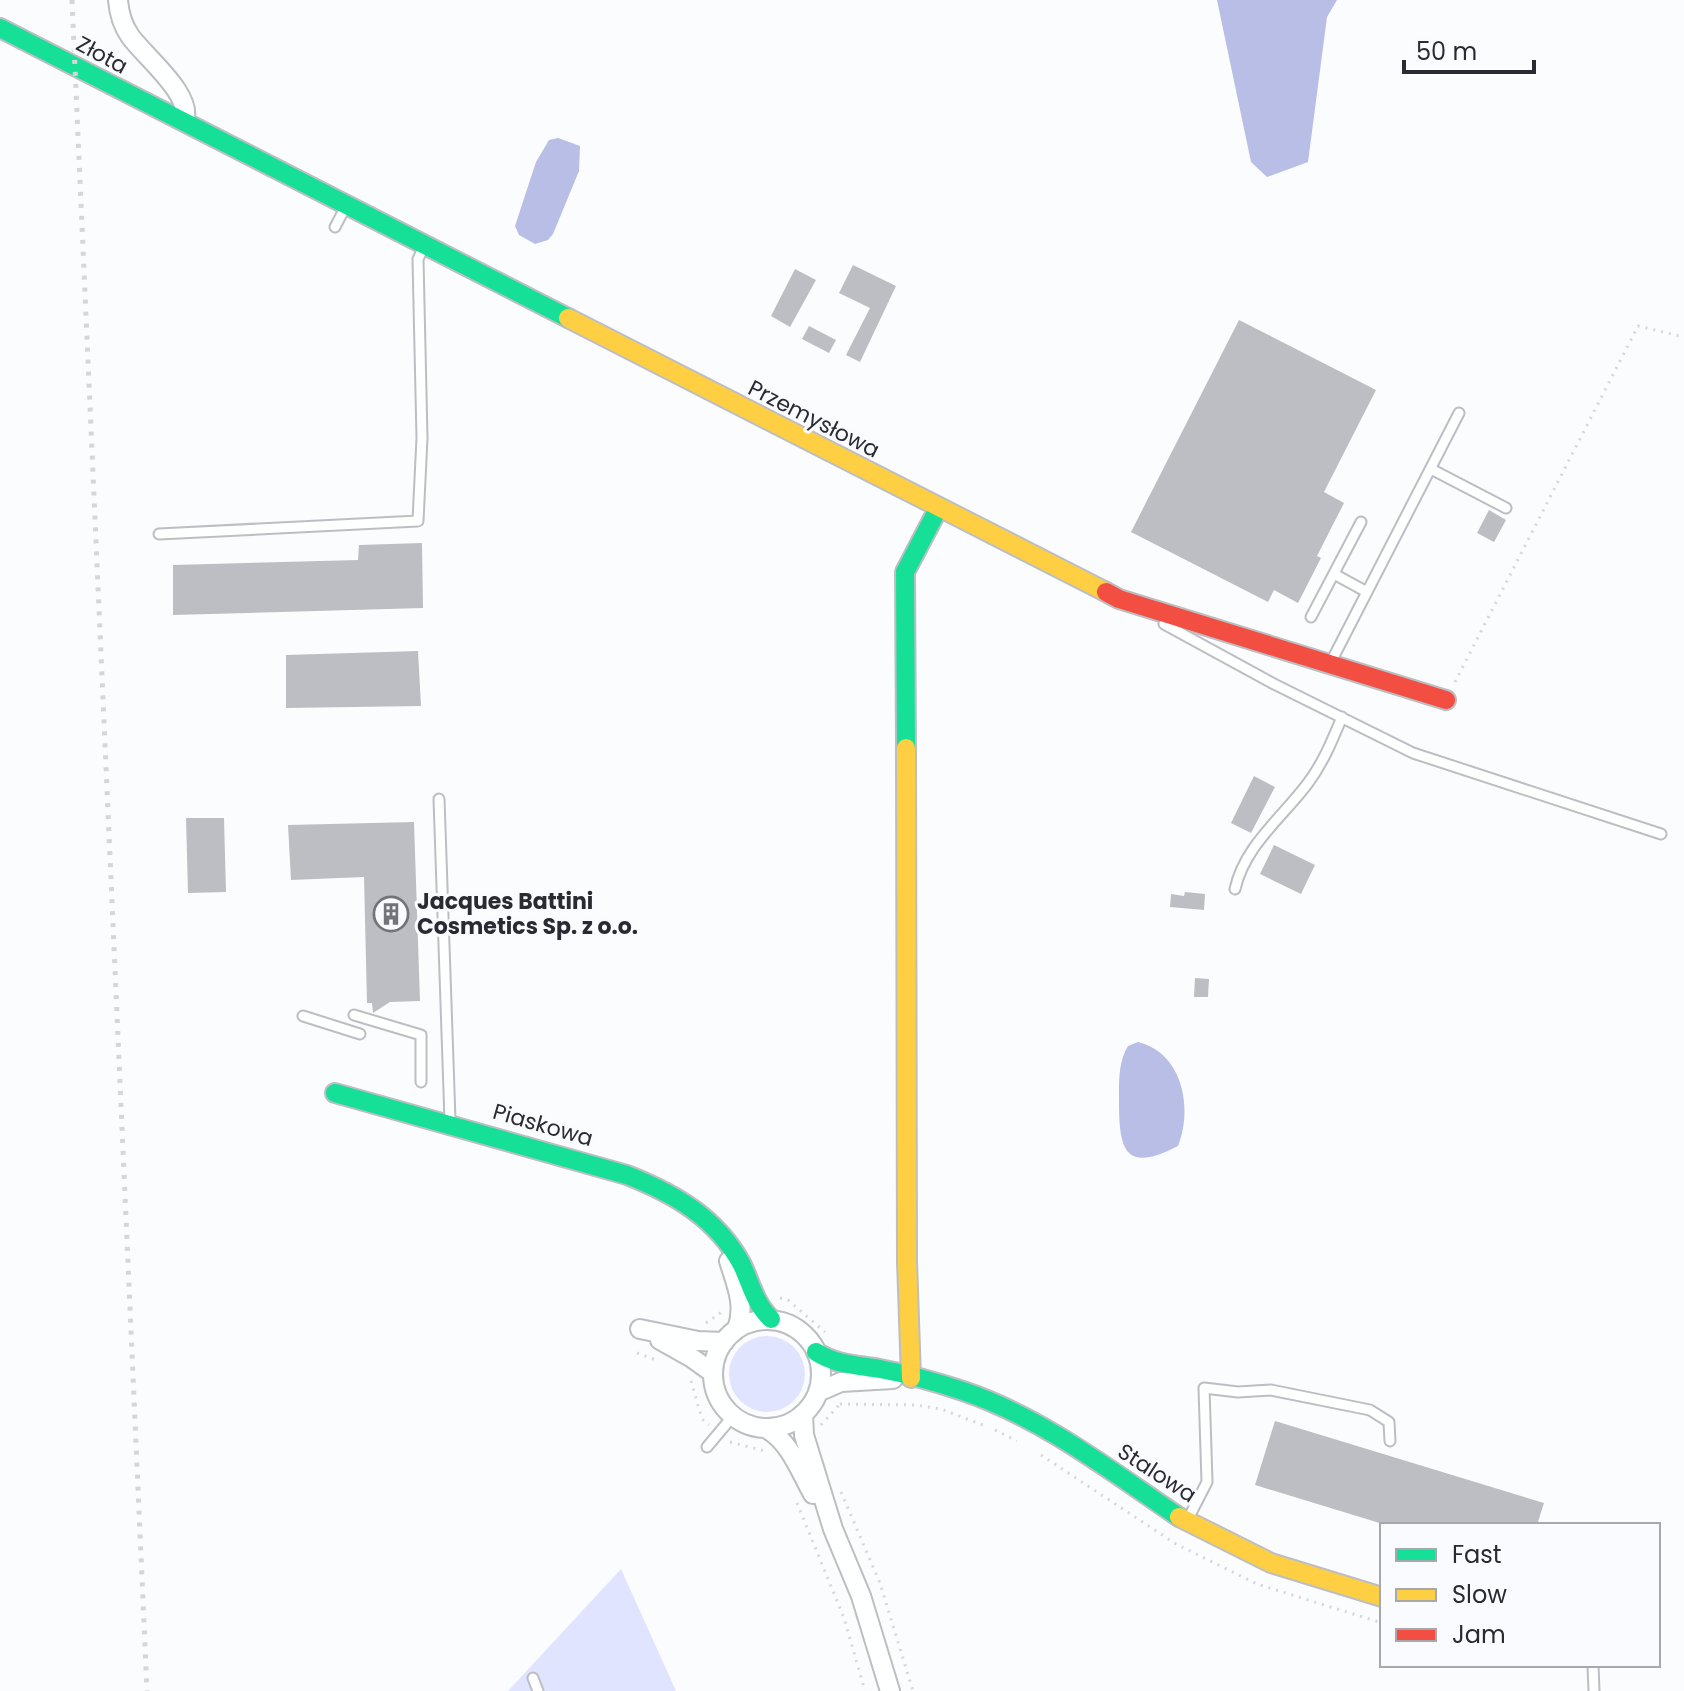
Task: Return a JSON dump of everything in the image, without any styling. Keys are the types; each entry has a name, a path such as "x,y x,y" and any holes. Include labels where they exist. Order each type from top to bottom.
{"street":[{"path":"118,0 122,21 129,35 173,86 185,105 187,114 184,121"},
{"name":"Złota","path":"0,28 152,108 184,121"},
{"name":"Przemysłowa","path":"184,121 1119,599 1446,700"},
{"path":"911,1378 907,1261 905,572 938,509"},
{"name":"Piaskowa","path":"335,1093 627,1175 664,1189 686,1201 721,1235 739,1260 762,1312 771,1319"},
{"name":"Piaskowa","path":"713,1373 717,1353 741,1317 742,1304 721,1235"},
{"path":"767,1429 781,1427 803,1414 818,1392 821,1378 816,1352 804,1335 771,1319 747,1323 730,1336 711,1344 640,1329 713,1373 717,1395 733,1416 745,1424 778,1435 833,1529"},
{"name":"Stalowa","path":"816,1352 828,1360 881,1369 964,1391 1018,1415 1083,1453 1187,1522 1271,1563 1380,1596"},
{"name":"Stalowa","path":"818,1392 841,1382 911,1378"},
{"path":"803,1414 804,1435 833,1529 861,1596 890,1691"}],"lane":[{"path":"335,227 347,204"},
{"path":"159,534 418,521 422,438 418,259 425,244"},
{"path":"1330,665 1459,413"},
{"path":"1431,469 1506,508"},
{"path":"1311,617 1361,522"},
{"path":"1334,574 1367,592"},
{"path":"1119,599 1274,684 1413,753 1661,834"},
{"path":"1235,889 1249,852 1309,782 1328,751 1342,717"},
{"path":"439,799 450,1124"},
{"path":"354,1015 421,1035 421,1082"},
{"path":"303,1016 360,1034"},
{"path":"1187,1522 1207,1482 1204,1388 1238,1392 1271,1390 1370,1410 1389,1422 1390,1441"},
{"path":"707,1447 733,1416"},
{"path":"1593,1667 1594,1691"},
{"path":"533,1678 538,1691"}],"path":[{"path":"1446,700 1638,326 1684,337"},
{"path":"840,1404 916,1405 941,1409 1017,1441"},
{"path":"768,1451 774,1456"},
{"path":"1041,1455 1176,1544 1257,1584 1380,1622"},
{"path":"839,1486 880,1583 913,1691"},
{"path":"798,1504 844,1618 865,1691"}],"shaded area":[{"path":"1217,0 1337,0 1327,17 1308,162 1267,177 1251,162"},
{"path":"558,138 580,146 579,171 553,234 548,240 535,244 519,235 515,226 536,162 549,140"},
{"path":"1138,1042 1153,1048 1165,1058 1174,1070 1184,1099 1178,1146 1146,1158 1128,1152 1123,1144 1119,1118 1122,1059 1128,1046"},
{"path":"775,1336 788,1342 799,1353 805,1374 803,1389 788,1406 775,1412 759,1412 746,1406 731,1389 729,1366 735,1353 752,1338"},
{"path":"621,1569 676,1691 508,1691"}],"building":[{"path":"853,265 896,286 860,362 846,355 870,308 839,293"},
{"path":"795,269 816,280 790,327 771,316"},
{"path":"1239,320 1376,390 1324,492 1344,503 1298,603 1274,590 1268,602 1131,532"},
{"path":"809,326 836,340 829,353 802,339"},
{"path":"1489,510 1506,520 1494,542 1477,533"},
{"path":"422,543 423,608 173,615 173,565 358,560 359,545"},
{"path":"418,651 421,706 286,708 286,655"},
{"path":"1254,776 1275,787 1251,833 1231,823"},
{"path":"186,818 224,818 226,892 188,893"},
{"path":"414,822 420,1001 390,1002 373,1013 372,1003 367,1003 364,877 291,880 288,825"},
{"path":"1274,845 1315,865 1301,894 1260,874"},
{"path":"1185,892 1205,894 1204,910 1170,907 1171,894 1184,896"},
{"path":"1195,978 1209,979 1208,997 1194,997"},
{"path":"1275,1421 1544,1503 1538,1523 1380,1523 1255,1485"}],"railway":[{"path":"72,0 147,1691"}],"traffic: fast":[{"path":"0,28 568,318"},
{"path":"906,748 905,572 938,509"},
{"path":"335,1093 627,1175 662,1190 707,1221 732,1248 757,1300 771,1319"},
{"path":"816,1352 839,1362 932,1381 992,1402 1075,1446 1179,1517"}],"traffic: slow":[{"path":"568,318 1106,592"},
{"path":"906,748 907,1261 911,1378"},
{"path":"1179,1517 1271,1563 1380,1596"}],"traffic: jam":[{"path":"1106,592 1119,599 1446,700"}],"place":[{"name":"Jacques Battini Cosmetics Sp. z o.o.","path":"391,914"}]}
